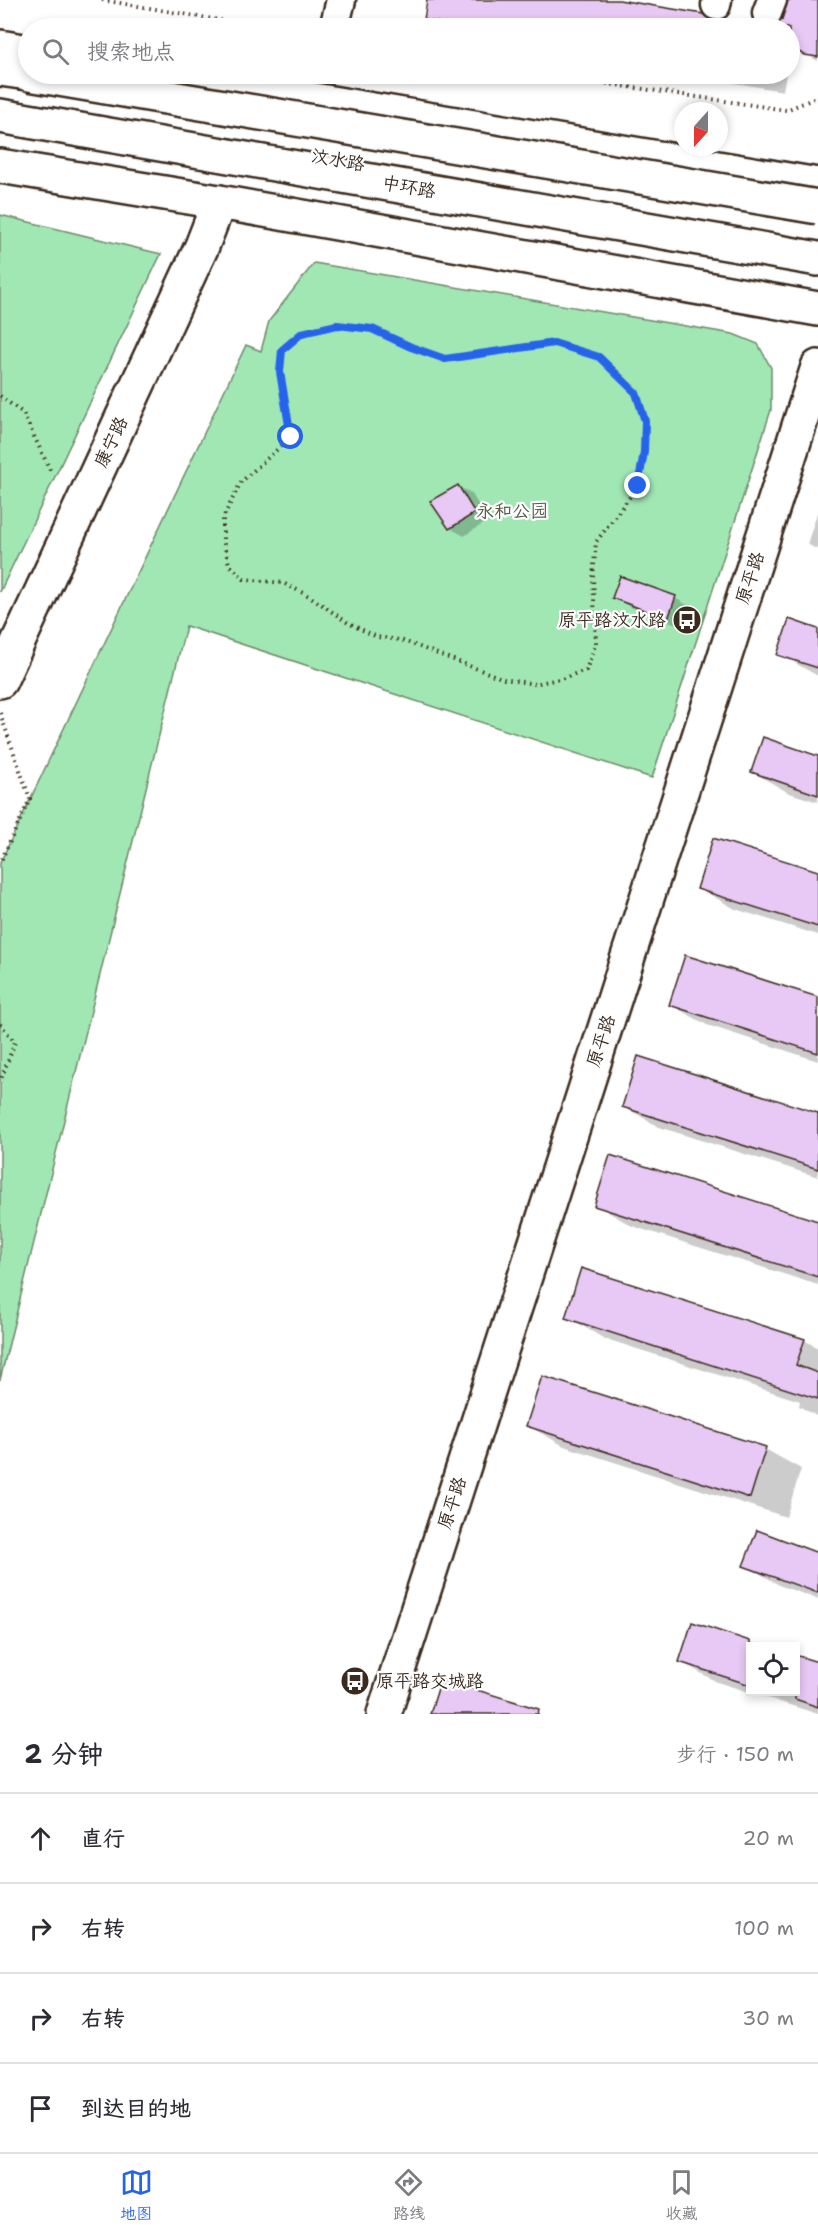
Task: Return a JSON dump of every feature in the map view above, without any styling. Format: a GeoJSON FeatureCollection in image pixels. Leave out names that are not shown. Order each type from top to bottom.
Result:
{"type":"FeatureCollection","features":[{"type":"Feature","properties":{"kind":"main road"},"geometry":{"type":"LineString","coordinates":[[0,47],[18,50]]}},
{"type":"Feature","properties":{"kind":"main road"},"geometry":{"type":"LineString","coordinates":[[0,69],[18,72]]}},
{"type":"Feature","properties":{"kind":"main road","name":"汶水路"},"geometry":{"type":"LineString","coordinates":[[0,81],[818,223]]}},
{"type":"Feature","properties":{"kind":"main road"},"geometry":{"type":"LineString","coordinates":[[89,84],[818,207]]}},
{"type":"Feature","properties":{"kind":"main road"},"geometry":{"type":"LineString","coordinates":[[220,84],[818,185]]}},
{"type":"Feature","properties":{"kind":"main road","name":"汶水路"},"geometry":{"type":"LineString","coordinates":[[0,100],[818,247]]}},
{"type":"Feature","properties":{"kind":"main road"},"geometry":{"type":"LineString","coordinates":[[347,105],[450,159]]}},
{"type":"Feature","properties":{"kind":"main road","name":"中环路"},"geometry":{"type":"LineString","coordinates":[[0,116],[818,259]]}},
{"type":"Feature","properties":{"kind":"main road"},"geometry":{"type":"LineString","coordinates":[[0,166],[219,202],[818,309]]}},
{"type":"Feature","properties":{"kind":"main road","name":"康宁路"},"geometry":{"type":"LineString","coordinates":[[0,681],[202,246],[219,202]]}},
{"type":"Feature","properties":{"kind":"main road","name":"原平路"},"geometry":{"type":"LineString","coordinates":[[384,1714],[818,367]]}},
{"type":"Feature","properties":{"kind":"street"},"geometry":{"type":"LineString","coordinates":[[336,18],[341,0]]}},
{"type":"Feature","properties":{"kind":"path"},"geometry":{"type":"LineString","coordinates":[[102,0],[207,18]]}},
{"type":"Feature","properties":{"kind":"path"},"geometry":{"type":"LineString","coordinates":[[609,84],[786,110],[818,97]]}},
{"type":"Feature","properties":{"kind":"path"},"geometry":{"type":"LineString","coordinates":[[337,325],[372,329],[411,347],[445,359],[554,343],[599,357],[636,393],[645,421],[644,452],[638,486],[596,542],[593,577],[596,643],[586,670],[564,678],[534,684],[504,679],[401,640],[377,637],[348,623],[311,597],[283,583],[244,579],[228,564],[223,540],[223,518],[241,482],[291,437],[280,372],[282,350],[302,333],[337,325]]}},
{"type":"Feature","properties":{"kind":"path"},"geometry":{"type":"LineString","coordinates":[[0,396],[23,413],[50,470]]}},
{"type":"Feature","properties":{"kind":"path"},"geometry":{"type":"LineString","coordinates":[[0,713],[30,799],[0,863]]}},
{"type":"Feature","properties":{"kind":"path"},"geometry":{"type":"LineString","coordinates":[[0,1024],[15,1042],[0,1082]]}},
{"type":"Feature","properties":{"kind":"green space"},"geometry":{"type":"Polygon","coordinates":[[[0,215],[161,254],[0,592],[0,215]]]}},
{"type":"Feature","properties":{"kind":"green space","name":"永和公园"},"geometry":{"type":"Polygon","coordinates":[[[314,263],[733,334],[758,344],[771,368],[771,410],[652,778],[186,626],[0,1380],[0,863],[246,345],[261,351],[269,321],[314,263]]]}},
{"type":"Feature","properties":{"kind":"building"},"geometry":{"type":"Polygon","coordinates":[[[427,0],[619,0],[703,14],[708,18],[424,18],[427,0]]]}},
{"type":"Feature","properties":{"kind":"building"},"geometry":{"type":"Polygon","coordinates":[[[788,0],[818,0],[818,57],[800,53],[800,18],[782,18],[788,0]]]}},
{"type":"Feature","properties":{"kind":"building"},"geometry":{"type":"Polygon","coordinates":[[[458,485],[475,513],[449,529],[430,501],[458,485]]]}},
{"type":"Feature","properties":{"kind":"building"},"geometry":{"type":"Polygon","coordinates":[[[620,576],[676,596],[668,619],[612,598],[620,576]]]}},
{"type":"Feature","properties":{"kind":"building"},"geometry":{"type":"Polygon","coordinates":[[[789,619],[818,629],[818,668],[777,655],[789,619]]]}},
{"type":"Feature","properties":{"kind":"building"},"geometry":{"type":"Polygon","coordinates":[[[763,737],[818,756],[818,795],[751,772],[763,737]]]}},
{"type":"Feature","properties":{"kind":"building"},"geometry":{"type":"Polygon","coordinates":[[[713,838],[818,871],[818,927],[697,889],[713,838]]]}},
{"type":"Feature","properties":{"kind":"building"},"geometry":{"type":"Polygon","coordinates":[[[685,955],[818,997],[818,1053],[669,1005],[685,955]]]}},
{"type":"Feature","properties":{"kind":"building"},"geometry":{"type":"Polygon","coordinates":[[[638,1056],[818,1113],[818,1169],[622,1107],[638,1056]]]}},
{"type":"Feature","properties":{"kind":"building"},"geometry":{"type":"Polygon","coordinates":[[[610,1155],[818,1221],[818,1277],[594,1206],[610,1155]]]}},
{"type":"Feature","properties":{"kind":"building"},"geometry":{"type":"Polygon","coordinates":[[[581,1268],[805,1339],[796,1365],[818,1373],[818,1399],[565,1318],[581,1268]]]}},
{"type":"Feature","properties":{"kind":"building"},"geometry":{"type":"Polygon","coordinates":[[[542,1376],[766,1447],[750,1498],[526,1426],[542,1376]]]}},
{"type":"Feature","properties":{"kind":"building"},"geometry":{"type":"Polygon","coordinates":[[[757,1530],[818,1553],[818,1593],[743,1566],[757,1530]]]}},
{"type":"Feature","properties":{"kind":"building"},"geometry":{"type":"Polygon","coordinates":[[[692,1622],[750,1641],[746,1642],[746,1684],[679,1662],[692,1622]]]}},
{"type":"Feature","properties":{"kind":"building"},"geometry":{"type":"Polygon","coordinates":[[[800,1657],[818,1662],[818,1707],[795,1699],[795,1696],[800,1696],[800,1657]]]}},
{"type":"Feature","properties":{"kind":"building"},"geometry":{"type":"Polygon","coordinates":[[[441,1679],[539,1709],[538,1714],[430,1714],[441,1679]]]}},
{"type":"Feature","properties":{"kind":"place","name":"原平路汶水路"},"geometry":{"type":"Point","coordinates":[687,620]}},
{"type":"Feature","properties":{"kind":"place","name":"原平路交城路"},"geometry":{"type":"Point","coordinates":[355,1681]}},
{"type":"Feature","properties":{"kind":"route"},"geometry":{"type":"LineString","coordinates":[[291,437],[280,372],[282,350],[302,333],[337,325],[372,329],[411,347],[445,359],[554,343],[599,357],[636,393],[645,421],[644,452],[638,486]]}}]}
